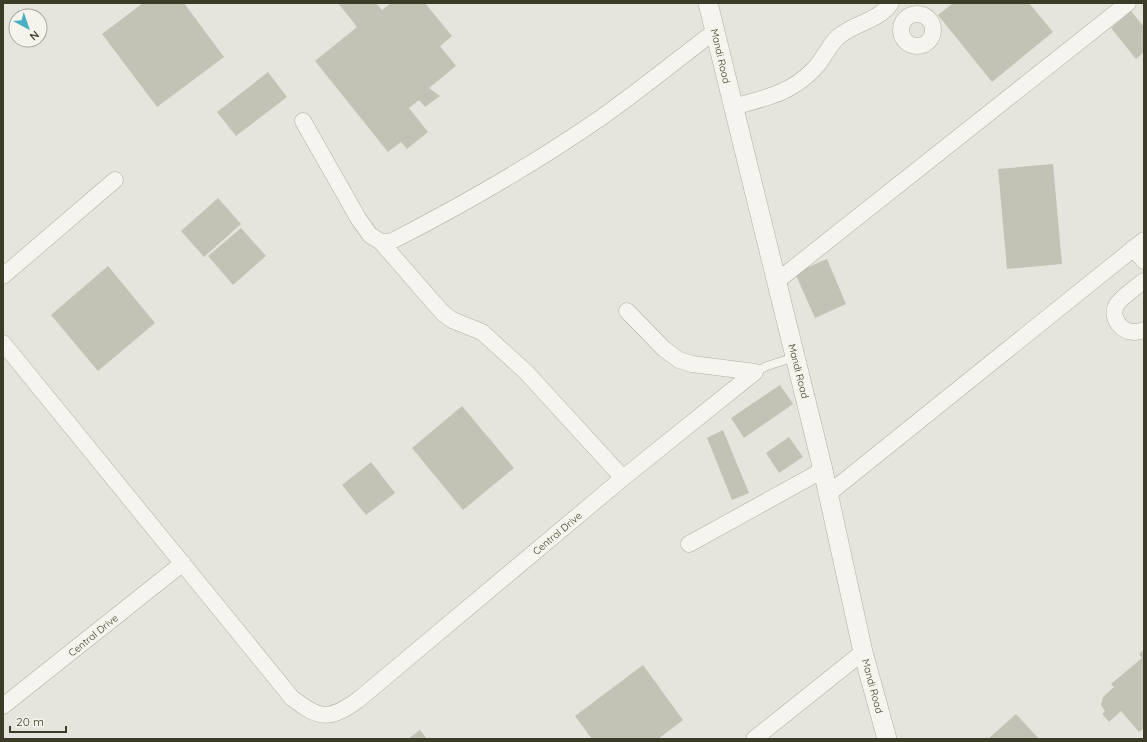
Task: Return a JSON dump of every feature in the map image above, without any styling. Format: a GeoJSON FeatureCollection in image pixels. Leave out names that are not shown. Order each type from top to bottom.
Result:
{"type":"FeatureCollection","features":[{"type":"Feature","properties":{"kind":"street","name":"Mandi Road"},"geometry":{"type":"LineString","coordinates":[[708,3],[823,470],[863,652],[887,739]]}},
{"type":"Feature","properties":{"kind":"street"},"geometry":{"type":"LineString","coordinates":[[777,281],[1128,3]]}},
{"type":"Feature","properties":{"kind":"street"},"geometry":{"type":"LineString","coordinates":[[733,107],[785,91],[801,81],[816,68],[838,38],[854,27],[881,14],[889,6],[903,22]]}},
{"type":"Feature","properties":{"kind":"street"},"geometry":{"type":"LineString","coordinates":[[381,242],[389,242],[396,239],[445,213],[555,148],[602,117],[715,31]]}},
{"type":"Feature","properties":{"kind":"street"},"geometry":{"type":"LineString","coordinates":[[303,121],[358,218],[370,235],[381,242],[444,314],[452,320],[482,332],[526,372],[623,478]]}},
{"type":"Feature","properties":{"kind":"street"},"geometry":{"type":"LineString","coordinates":[[3,276],[115,180]]}},
{"type":"Feature","properties":{"kind":"street"},"geometry":{"type":"LineString","coordinates":[[828,494],[1139,244],[1144,261]]}},
{"type":"Feature","properties":{"kind":"street"},"geometry":{"type":"LineString","coordinates":[[1144,281],[1116,305],[1114,311],[1115,319],[1121,327],[1127,331],[1135,332],[1144,330]]}},
{"type":"Feature","properties":{"kind":"street"},"geometry":{"type":"LineString","coordinates":[[627,311],[664,349],[679,360],[692,364],[755,372]]}},
{"type":"Feature","properties":{"kind":"street"},"geometry":{"type":"LineString","coordinates":[[3,343],[182,563]]}},
{"type":"Feature","properties":{"kind":"street","name":"Central Drive"},"geometry":{"type":"LineString","coordinates":[[3,706],[182,563],[292,698],[313,713],[328,715],[345,709],[358,700],[623,478],[755,372]]}},
{"type":"Feature","properties":{"kind":"street"},"geometry":{"type":"LineString","coordinates":[[689,544],[823,470]]}},
{"type":"Feature","properties":{"kind":"street"},"geometry":{"type":"LineString","coordinates":[[754,739],[863,652]]}},
{"type":"Feature","properties":{"kind":"lane","name":"Central Drive"},"geometry":{"type":"LineString","coordinates":[[755,372],[767,366],[796,357]]}},
{"type":"Feature","properties":{"kind":"building"},"geometry":{"type":"Polygon","coordinates":[[[143,3],[184,3],[224,57],[157,107],[102,34],[143,3]]]}},
{"type":"Feature","properties":{"kind":"building"},"geometry":{"type":"Polygon","coordinates":[[[338,3],[376,3],[382,10],[391,3],[425,3],[452,36],[440,46],[456,66],[429,88],[440,96],[425,107],[419,100],[409,108],[428,132],[407,149],[401,142],[388,152],[315,61],[357,27],[338,3]]]}},
{"type":"Feature","properties":{"kind":"building"},"geometry":{"type":"Polygon","coordinates":[[[953,3],[1029,3],[1053,32],[992,82],[938,15],[953,3]]]}},
{"type":"Feature","properties":{"kind":"building"},"geometry":{"type":"Polygon","coordinates":[[[1131,11],[1144,27],[1144,52],[1136,59],[1111,28],[1131,11]]]}},
{"type":"Feature","properties":{"kind":"building"},"geometry":{"type":"Polygon","coordinates":[[[268,72],[287,97],[236,136],[217,112],[268,72]]]}},
{"type":"Feature","properties":{"kind":"building"},"geometry":{"type":"Polygon","coordinates":[[[1053,164],[1062,264],[1007,269],[998,169],[1053,164]]]}},
{"type":"Feature","properties":{"kind":"building"},"geometry":{"type":"Polygon","coordinates":[[[218,198],[241,224],[204,257],[181,231],[218,198]]]}},
{"type":"Feature","properties":{"kind":"building"},"geometry":{"type":"Polygon","coordinates":[[[241,228],[266,256],[233,285],[208,256],[241,228]]]}},
{"type":"Feature","properties":{"kind":"building"},"geometry":{"type":"Polygon","coordinates":[[[827,259],[846,304],[815,318],[795,273],[827,259]]]}},
{"type":"Feature","properties":{"kind":"building"},"geometry":{"type":"Polygon","coordinates":[[[108,266],[155,323],[98,371],[51,315],[108,266]]]}},
{"type":"Feature","properties":{"kind":"building"},"geometry":{"type":"Polygon","coordinates":[[[780,385],[793,404],[744,438],[731,418],[780,385]]]}},
{"type":"Feature","properties":{"kind":"building"},"geometry":{"type":"Polygon","coordinates":[[[462,406],[514,468],[463,510],[412,448],[462,406]]]}},
{"type":"Feature","properties":{"kind":"building"},"geometry":{"type":"Polygon","coordinates":[[[723,430],[749,493],[732,500],[707,438],[723,430]]]}},
{"type":"Feature","properties":{"kind":"building"},"geometry":{"type":"Polygon","coordinates":[[[789,437],[803,457],[779,473],[766,453],[789,437]]]}},
{"type":"Feature","properties":{"kind":"building"},"geometry":{"type":"Polygon","coordinates":[[[371,462],[395,493],[366,515],[342,485],[371,462]]]}},
{"type":"Feature","properties":{"kind":"building"},"geometry":{"type":"Polygon","coordinates":[[[1144,649],[1144,728],[1139,732],[1121,711],[1109,722],[1102,714],[1105,711],[1101,705],[1103,697],[1114,687],[1111,684],[1142,658],[1139,654],[1144,649]]]}},
{"type":"Feature","properties":{"kind":"building"},"geometry":{"type":"Polygon","coordinates":[[[643,665],[683,720],[658,739],[592,739],[575,716],[643,665]]]}},
{"type":"Feature","properties":{"kind":"building"},"geometry":{"type":"Polygon","coordinates":[[[1016,714],[1039,739],[988,739],[1016,714]]]}},
{"type":"Feature","properties":{"kind":"building"},"geometry":{"type":"Polygon","coordinates":[[[420,730],[427,739],[408,739],[420,730]]]}}]}
